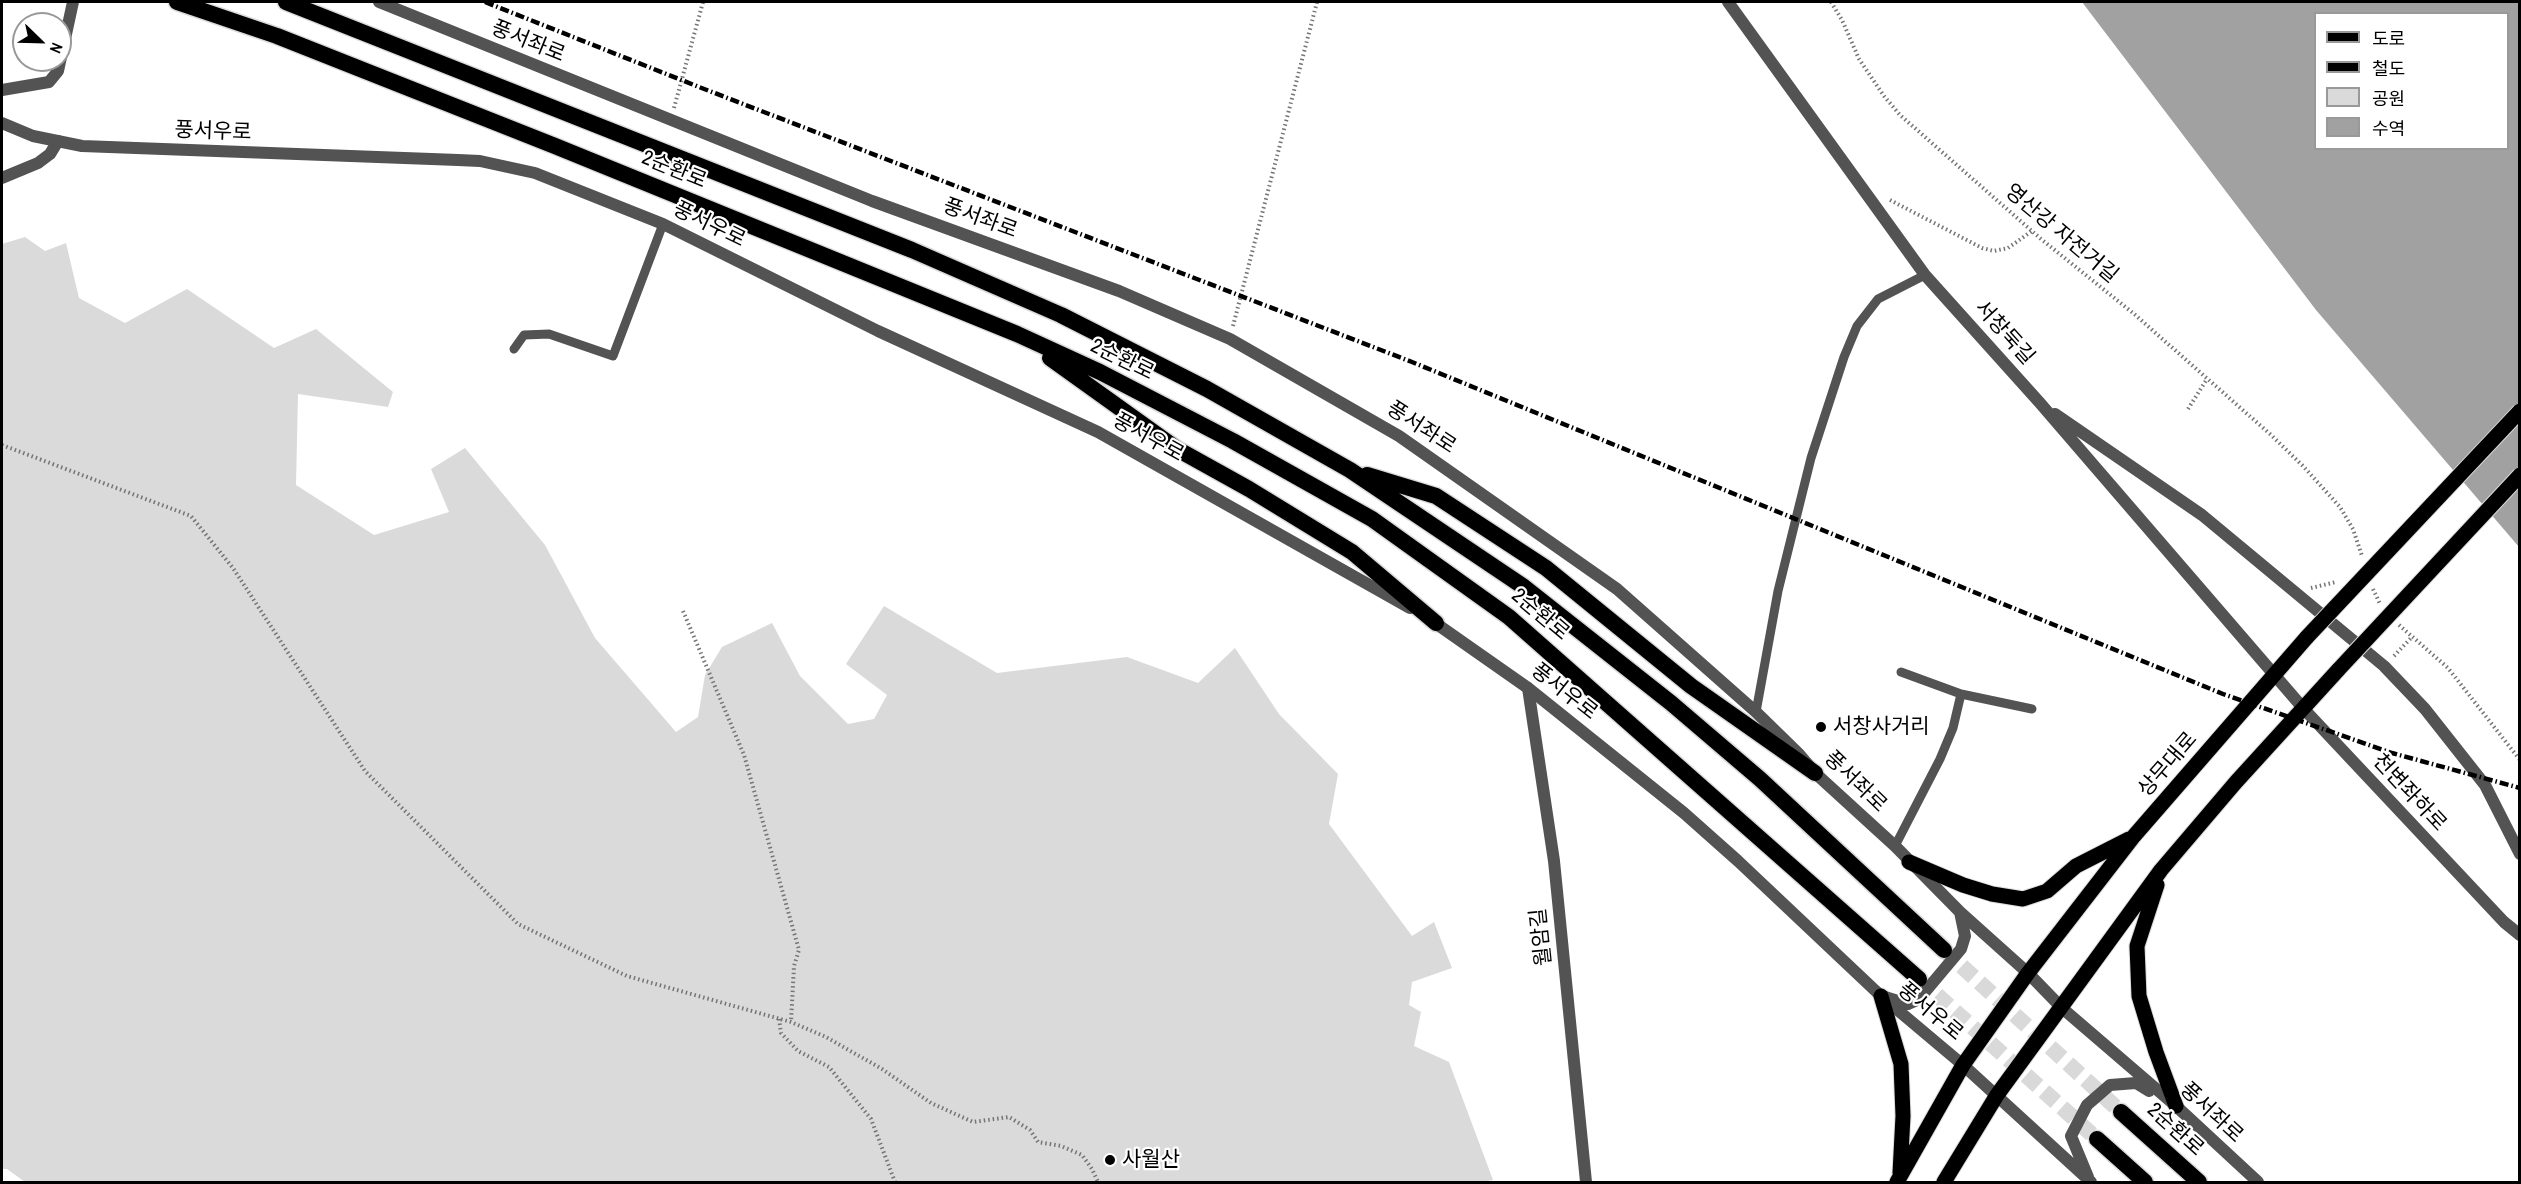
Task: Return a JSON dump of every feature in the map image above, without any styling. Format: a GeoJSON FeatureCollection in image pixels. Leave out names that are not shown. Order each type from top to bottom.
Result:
{"type":"FeatureCollection","features":[{"type":"Feature","properties":{"kind":"highway","name":"2순환로"},"geometry":{"type":"LineString","coordinates":[[177,2],[277,36],[555,146],[1017,334],[1100,372],[1233,441],[1372,519],[1509,617],[1919,979]]}},
{"type":"Feature","properties":{"kind":"highway","name":"2순환로"},"geometry":{"type":"LineString","coordinates":[[286,2],[569,112],[912,250],[1061,315],[1207,389],[1350,470],[1524,587],[1671,703],[1760,779],[1944,951]]}},
{"type":"Feature","properties":{"kind":"highway"},"geometry":{"type":"LineString","coordinates":[[1017,334],[1177,449],[1249,489],[1352,552],[1436,623]]}},
{"type":"Feature","properties":{"kind":"highway"},"geometry":{"type":"LineString","coordinates":[[1350,470],[1436,495],[1546,568],[1691,686],[1815,773]]}},
{"type":"Feature","properties":{"kind":"highway","name":"2순환로"},"geometry":{"type":"LineString","coordinates":[[2121,1112],[2199,1182]]}},
{"type":"Feature","properties":{"kind":"highway"},"geometry":{"type":"LineString","coordinates":[[2097,1139],[2145,1182]]}},
{"type":"Feature","properties":{"kind":"main road","name":"상무대로"},"geometry":{"type":"LineString","coordinates":[[1899,1179],[1963,1065],[2028,973],[2134,836],[2274,673],[2520,411]]}},
{"type":"Feature","properties":{"kind":"main road"},"geometry":{"type":"LineString","coordinates":[[1944,1182],[1997,1095],[2161,870],[2303,708],[2520,475]]}},
{"type":"Feature","properties":{"kind":"main road"},"geometry":{"type":"LineString","coordinates":[[1909,862],[1963,885],[1992,894],[2023,899],[2047,891],[2076,866],[2134,836]]}},
{"type":"Feature","properties":{"kind":"main road"},"geometry":{"type":"LineString","coordinates":[[2161,870],[2137,946],[2139,996],[2176,1106]]}},
{"type":"Feature","properties":{"kind":"main road"},"geometry":{"type":"LineString","coordinates":[[1881,996],[1901,1064],[1903,1116],[1899,1179]]}},
{"type":"Feature","properties":{"kind":"street"},"geometry":{"type":"LineString","coordinates":[[2,90],[49,82],[58,71],[73,2]]}},
{"type":"Feature","properties":{"kind":"street","name":"풍서좌로"},"geometry":{"type":"LineString","coordinates":[[379,2],[872,201],[1119,291],[1230,339],[1400,435],[1617,589],[1756,712],[1815,773],[1895,846],[1960,912],[2028,973],[2062,1008],[2176,1106],[2258,1182]]}},
{"type":"Feature","properties":{"kind":"street","name":"서창둑길"},"geometry":{"type":"LineString","coordinates":[[1728,2],[1925,275],[2040,403],[2274,673]]}},
{"type":"Feature","properties":{"kind":"street","name":"풍서우로"},"geometry":{"type":"LineString","coordinates":[[2,123],[33,136],[82,146],[480,161],[535,173],[663,224],[879,330],[1098,432],[1436,623],[1528,688],[1684,813],[1881,996],[1997,1095],[2090,1182]]}},
{"type":"Feature","properties":{"kind":"street"},"geometry":{"type":"LineString","coordinates":[[2,178],[38,163],[50,154],[58,141]]}},
{"type":"Feature","properties":{"kind":"street"},"geometry":{"type":"LineString","coordinates":[[2040,403],[2202,515],[2384,666],[2425,709],[2485,784],[2520,854]]}},
{"type":"Feature","properties":{"kind":"street","name":"천변좌하로"},"geometry":{"type":"LineString","coordinates":[[2274,673],[2303,708],[2504,922],[2520,935]]}},
{"type":"Feature","properties":{"kind":"street","name":"월암길"},"geometry":{"type":"LineString","coordinates":[[1528,688],[1554,861],[1586,1182]]}},
{"type":"Feature","properties":{"kind":"street"},"geometry":{"type":"LineString","coordinates":[[1881,996],[1908,1004],[1919,999],[1961,949],[1965,936],[1960,912]]}},
{"type":"Feature","properties":{"kind":"street"},"geometry":{"type":"LineString","coordinates":[[2090,1182],[2071,1136],[2087,1105],[2110,1085],[2136,1083],[2176,1106]]}},
{"type":"Feature","properties":{"kind":"lane"},"geometry":{"type":"LineString","coordinates":[[514,348],[524,335],[549,334],[613,356],[663,224]]}},
{"type":"Feature","properties":{"kind":"lane"},"geometry":{"type":"LineString","coordinates":[[1756,712],[1778,591],[1806,480],[1844,357],[1857,326],[1878,299],[1925,275]]}},
{"type":"Feature","properties":{"kind":"lane"},"geometry":{"type":"LineString","coordinates":[[1901,672],[1961,694],[2032,709]]}},
{"type":"Feature","properties":{"kind":"lane"},"geometry":{"type":"LineString","coordinates":[[1895,846],[1940,759],[1953,728],[1961,694]]}},
{"type":"Feature","properties":{"kind":"path"},"geometry":{"type":"LineString","coordinates":[[671,120],[703,2]]}},
{"type":"Feature","properties":{"kind":"path"},"geometry":{"type":"LineString","coordinates":[[1230,339],[1317,2]]}},
{"type":"Feature","properties":{"kind":"path","name":"영산강 자전거길"},"geometry":{"type":"LineString","coordinates":[[1831,2],[1842,20],[1859,59],[1884,96],[1914,128],[2032,231],[2133,313],[2303,466]]}},
{"type":"Feature","properties":{"kind":"path"},"geometry":{"type":"LineString","coordinates":[[1860,184],[1982,248],[2001,251],[2032,231]]}},
{"type":"Feature","properties":{"kind":"path"},"geometry":{"type":"LineString","coordinates":[[2188,409],[2207,379]]}},
{"type":"Feature","properties":{"kind":"path"},"geometry":{"type":"LineString","coordinates":[[2,446],[191,516],[233,568],[365,771],[518,924],[627,976],[791,1022],[826,1037],[882,1069],[931,1103],[973,1122],[1009,1117],[1029,1130],[1038,1142],[1061,1146],[1082,1155],[1092,1168],[1098,1182]]}},
{"type":"Feature","properties":{"kind":"path"},"geometry":{"type":"LineString","coordinates":[[683,611],[744,755],[799,950],[794,966],[791,1022]]}},
{"type":"Feature","properties":{"kind":"path"},"geometry":{"type":"LineString","coordinates":[[2384,666],[2412,636]]}},
{"type":"Feature","properties":{"kind":"path"},"geometry":{"type":"LineString","coordinates":[[779,1019],[781,1034],[798,1051],[829,1067],[871,1119],[895,1182]]}},
{"type":"Feature","properties":{"kind":"green space"},"geometry":{"type":"Polygon","coordinates":[[[25,237],[45,251],[66,243],[79,298],[125,323],[187,289],[274,348],[316,329],[393,392],[388,407],[298,394],[296,485],[374,535],[449,512],[431,469],[465,448],[545,545],[595,638],[676,732],[698,717],[705,675],[722,647],[772,623],[800,676],[848,724],[874,719],[887,695],[846,664],[884,606],[997,673],[1127,657],[1198,683],[1235,648],[1279,714],[1338,774],[1329,824],[1412,936],[1434,922],[1452,968],[1412,982],[1409,1005],[1421,1012],[1414,1046],[1449,1062],[1493,1180],[1482,1182],[25,1182],[7,1169],[2,1169],[2,244],[25,237]]]}},
{"type":"Feature","properties":{"kind":"water"},"geometry":{"type":"Polygon","coordinates":[[[2082,2],[2519,2],[2519,547],[2316,310],[2082,2]]]}},
{"type":"Feature","properties":{"kind":"tunnel"},"geometry":{"type":"LineString","coordinates":[[1944,950],[2121,1112]]}},
{"type":"Feature","properties":{"kind":"tunnel"},"geometry":{"type":"LineString","coordinates":[[1919,979],[2097,1139]]}},
{"type":"Feature","properties":{"kind":"railway"},"geometry":{"type":"LineString","coordinates":[[485,2],[1412,362],[2223,694],[2392,753],[2520,788]]}},
{"type":"Feature","properties":{"kind":"place","name":"서창사거리"},"geometry":{"type":"Point","coordinates":[1821,727]}},
{"type":"Feature","properties":{"kind":"place","name":"사월산"},"geometry":{"type":"Point","coordinates":[1110,1160]}}]}
